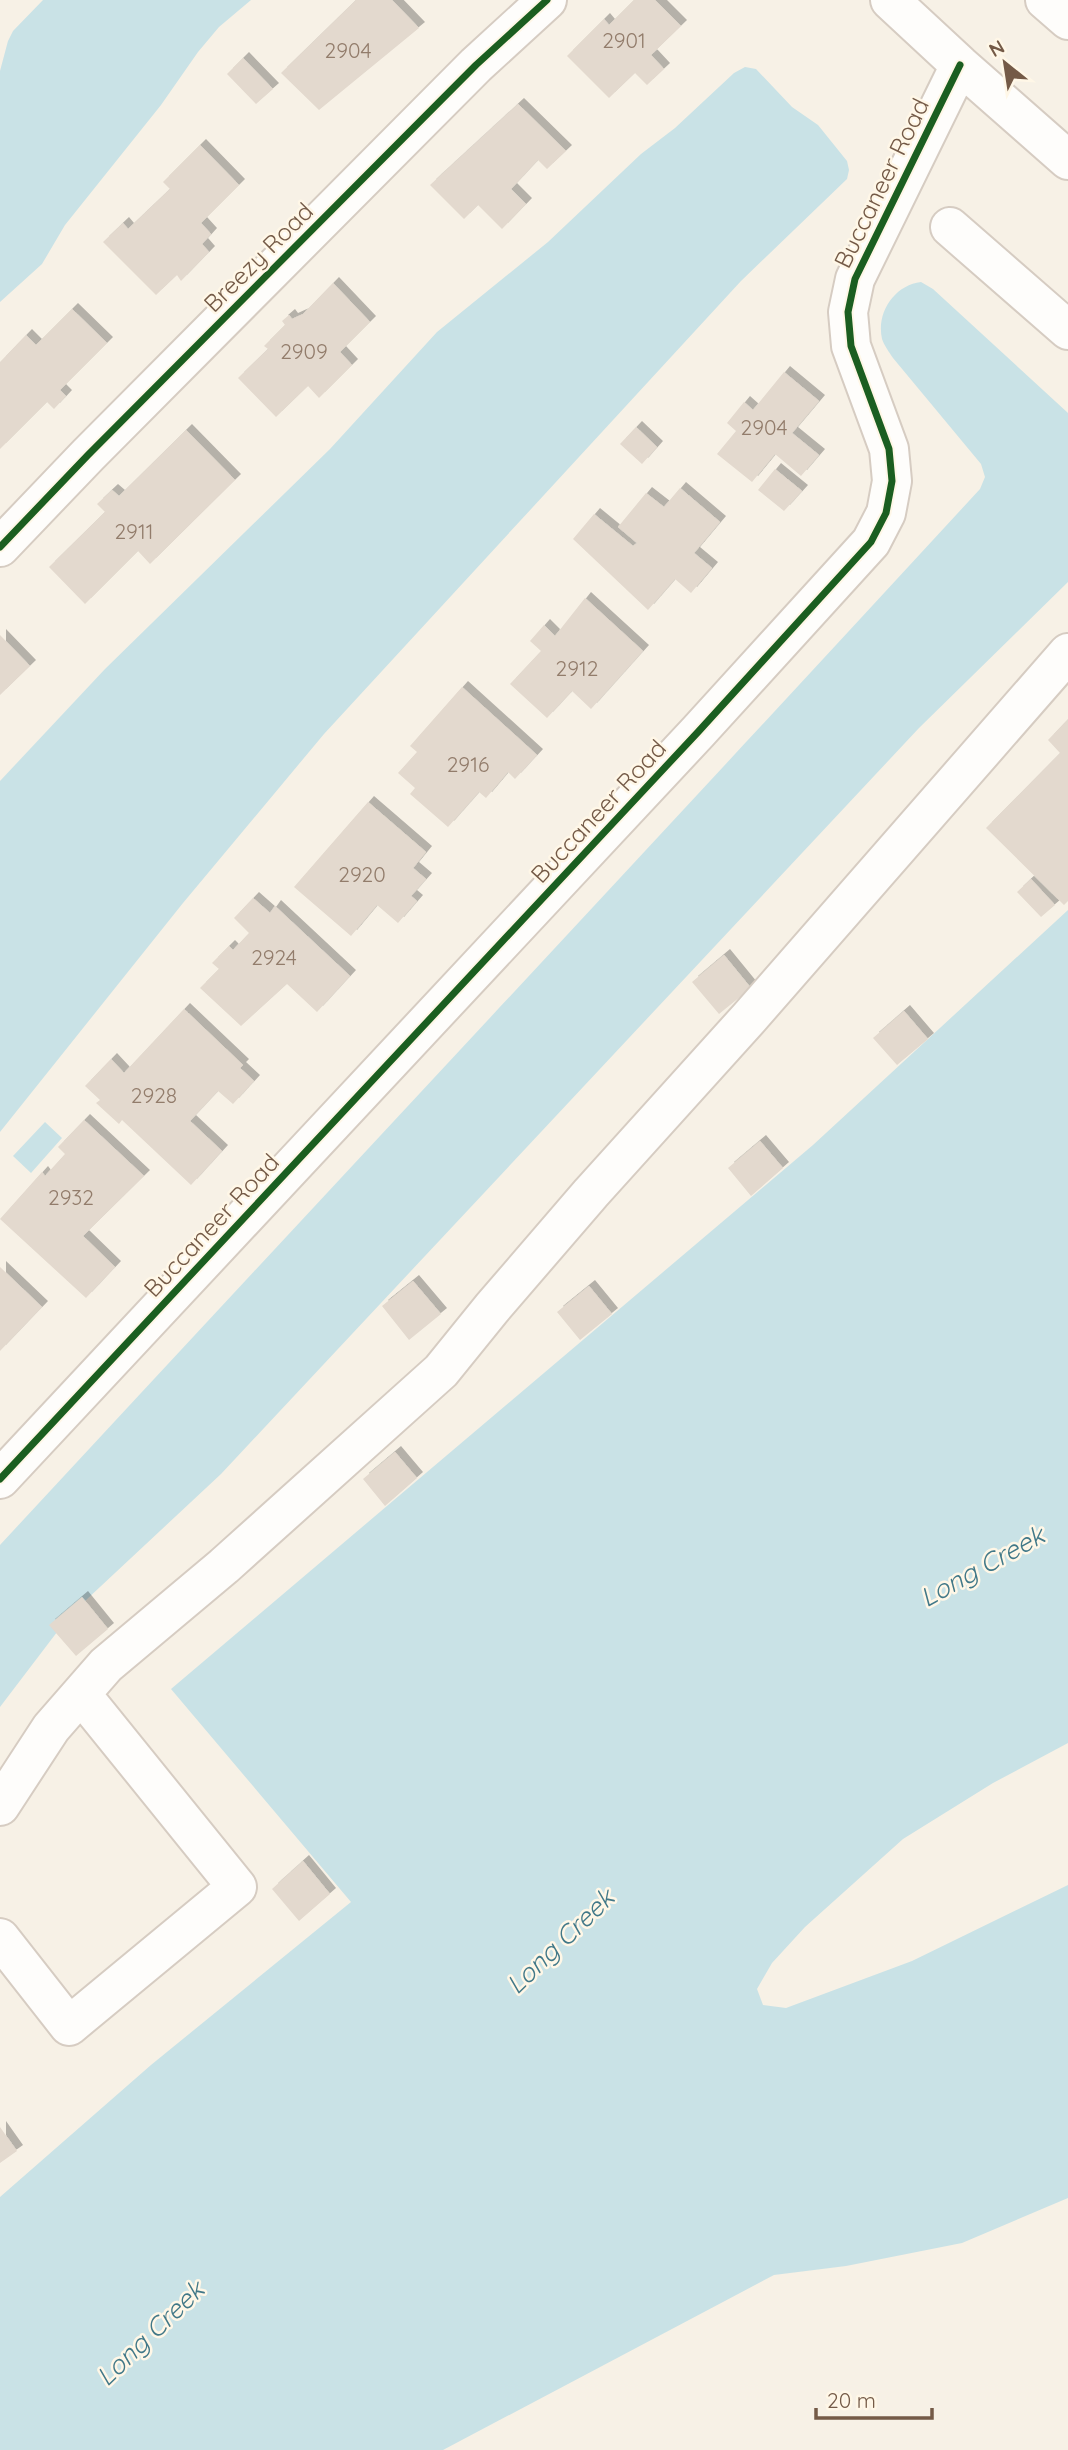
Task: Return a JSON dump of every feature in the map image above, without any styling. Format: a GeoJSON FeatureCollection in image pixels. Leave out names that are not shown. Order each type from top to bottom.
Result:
{"type":"FeatureCollection","features":[{"type":"Feature","properties":{"kind":"street","name":"Breezy Road"},"geometry":{"type":"LineString","coordinates":[[0,547],[476,65],[547,0]]}},
{"type":"Feature","properties":{"kind":"street"},"geometry":{"type":"LineString","coordinates":[[890,0],[1068,160]]}},
{"type":"Feature","properties":{"kind":"street"},"geometry":{"type":"LineString","coordinates":[[1045,0],[1068,20]]}},
{"type":"Feature","properties":{"kind":"street","name":"Buccaneer Road"},"geometry":{"type":"LineString","coordinates":[[0,1479],[698,732],[871,542],[886,513],[892,481],[889,449],[851,346],[848,312],[855,279],[960,65]]}},
{"type":"Feature","properties":{"kind":"street"},"geometry":{"type":"LineString","coordinates":[[950,227],[1068,330]]}},
{"type":"Feature","properties":{"kind":"street"},"geometry":{"type":"LineString","coordinates":[[0,1806],[51,1728],[106,1665],[224,1566],[441,1371],[591,1194],[749,1018],[1068,653]]}},
{"type":"Feature","properties":{"kind":"street"},"geometry":{"type":"LineString","coordinates":[[0,1938],[69,2026],[237,1888],[81,1695]]}},
{"type":"Feature","properties":{"kind":"water"},"geometry":{"type":"Polygon","coordinates":[[[43,0],[251,0],[219,27],[198,52],[161,105],[65,225],[42,264],[0,302],[0,71],[13,31],[43,0]]]}},
{"type":"Feature","properties":{"kind":"water"},"geometry":{"type":"Polygon","coordinates":[[[745,67],[756,69],[792,107],[818,125],[847,161],[847,179],[741,281],[324,734],[183,903],[0,1132],[0,781],[105,669],[330,449],[437,332],[548,242],[641,154],[675,128],[734,73],[745,67]]]}},
{"type":"Feature","properties":{"kind":"water"},"geometry":{"type":"Polygon","coordinates":[[[921,282],[933,289],[1068,413],[1068,582],[919,728],[221,1474],[70,1615],[0,1707],[0,1545],[980,489],[985,477],[981,464],[893,358],[882,339],[882,319],[890,302],[903,288],[921,282]]]}},
{"type":"Feature","properties":{"kind":"water","name":"Long Creek"},"geometry":{"type":"Polygon","coordinates":[[[1068,910],[1068,1743],[993,1783],[903,1839],[805,1927],[772,1963],[757,1989],[763,2005],[786,2008],[912,1961],[1068,1885],[1068,2198],[962,2243],[846,2266],[774,2275],[443,2450],[0,2450],[0,2197],[151,2065],[351,1902],[171,1689],[813,1145],[1068,910]]]}},
{"type":"Feature","properties":{"kind":"water"},"geometry":{"type":"Polygon","coordinates":[[[45,1122],[62,1138],[31,1173],[13,1156],[45,1122]]]}},
{"type":"Feature","properties":{"kind":"building"},"geometry":{"type":"Polygon","coordinates":[[[356,0],[392,0],[419,28],[319,110],[281,73],[356,0]]]}},
{"type":"Feature","properties":{"kind":"building"},"geometry":{"type":"Polygon","coordinates":[[[634,0],[655,0],[681,26],[651,55],[664,69],[647,85],[635,73],[609,98],[567,56],[604,19],[609,25],[634,0]]]}},
{"type":"Feature","properties":{"kind":"building"},"geometry":{"type":"Polygon","coordinates":[[[243,58],[273,89],[256,104],[227,74],[243,58]]]}},
{"type":"Feature","properties":{"kind":"building"},"geometry":{"type":"Polygon","coordinates":[[[518,104],[566,151],[547,169],[538,160],[511,189],[526,204],[502,229],[478,205],[464,219],[430,185],[518,104]]]}},
{"type":"Feature","properties":{"kind":"building"},"geometry":{"type":"Polygon","coordinates":[[[200,145],[239,185],[201,223],[211,234],[202,244],[209,252],[181,281],[177,275],[156,295],[103,242],[123,223],[128,229],[170,189],[163,182],[200,145]]]}},
{"type":"Feature","properties":{"kind":"building"},"geometry":{"type":"Polygon","coordinates":[[[333,283],[370,322],[340,352],[352,365],[319,398],[308,386],[276,417],[238,378],[268,349],[264,346],[285,325],[282,321],[289,315],[292,319],[303,314],[333,283]]]}},
{"type":"Feature","properties":{"kind":"building"},"geometry":{"type":"Polygon","coordinates":[[[72,309],[107,343],[60,390],[66,396],[54,409],[47,402],[0,449],[0,362],[26,335],[36,345],[72,309]]]}},
{"type":"Feature","properties":{"kind":"building"},"geometry":{"type":"Polygon","coordinates":[[[784,372],[819,401],[792,433],[819,455],[801,476],[775,454],[752,482],[717,454],[736,431],[727,423],[744,402],[753,410],[784,372]]]}},
{"type":"Feature","properties":{"kind":"building"},"geometry":{"type":"Polygon","coordinates":[[[636,427],[657,447],[642,464],[620,444],[636,427]]]}},
{"type":"Feature","properties":{"kind":"building"},"geometry":{"type":"Polygon","coordinates":[[[186,430],[235,480],[150,564],[138,551],[85,604],[49,567],[105,512],[97,504],[112,490],[119,496],[186,430]]]}},
{"type":"Feature","properties":{"kind":"building"},"geometry":{"type":"Polygon","coordinates":[[[775,469],[802,491],[784,511],[758,490],[775,469]]]}},
{"type":"Feature","properties":{"kind":"building"},"geometry":{"type":"Polygon","coordinates":[[[680,488],[720,522],[694,553],[712,568],[691,593],[675,579],[648,610],[573,539],[594,514],[633,546],[637,543],[618,527],[646,493],[664,507],[680,488]]]}},
{"type":"Feature","properties":{"kind":"building"},"geometry":{"type":"Polygon","coordinates":[[[585,598],[643,651],[591,709],[572,691],[547,718],[510,684],[541,651],[530,641],[544,625],[555,636],[585,598]]]}},
{"type":"Feature","properties":{"kind":"building"},"geometry":{"type":"Polygon","coordinates":[[[0,635],[30,666],[0,695],[0,635]]]}},
{"type":"Feature","properties":{"kind":"building"},"geometry":{"type":"Polygon","coordinates":[[[462,687],[537,755],[515,779],[508,772],[486,798],[479,792],[448,827],[410,794],[415,788],[398,773],[417,752],[410,746],[462,687]]]}},
{"type":"Feature","properties":{"kind":"building"},"geometry":{"type":"Polygon","coordinates":[[[1068,719],[1068,901],[1064,905],[986,828],[1060,753],[1048,740],[1068,719]]]}},
{"type":"Feature","properties":{"kind":"building"},"geometry":{"type":"Polygon","coordinates":[[[368,802],[426,852],[413,868],[426,879],[411,896],[417,901],[398,923],[377,905],[351,936],[294,887],[368,802]]]}},
{"type":"Feature","properties":{"kind":"building"},"geometry":{"type":"Polygon","coordinates":[[[1031,879],[1055,905],[1041,917],[1017,892],[1031,879]]]}},
{"type":"Feature","properties":{"kind":"building"},"geometry":{"type":"Polygon","coordinates":[[[253,898],[270,913],[275,906],[350,976],[317,1012],[287,984],[241,1026],[200,988],[219,969],[212,963],[229,946],[233,950],[249,933],[234,918],[253,898]]]}},
{"type":"Feature","properties":{"kind":"building"},"geometry":{"type":"Polygon","coordinates":[[[724,955],[751,988],[719,1014],[692,982],[724,955]]]}},
{"type":"Feature","properties":{"kind":"building"},"geometry":{"type":"Polygon","coordinates":[[[184,1009],[243,1065],[240,1068],[254,1081],[233,1104],[218,1091],[190,1121],[222,1151],[191,1185],[122,1120],[119,1124],[96,1103],[100,1100],[85,1086],[111,1059],[124,1073],[184,1009]]]}},
{"type":"Feature","properties":{"kind":"building"},"geometry":{"type":"Polygon","coordinates":[[[904,1011],[928,1039],[897,1065],[873,1038],[904,1011]]]}},
{"type":"Feature","properties":{"kind":"building"},"geometry":{"type":"Polygon","coordinates":[[[84,1120],[144,1176],[83,1236],[115,1267],[86,1298],[0,1219],[42,1172],[45,1176],[65,1154],[58,1147],[84,1120]]]}},
{"type":"Feature","properties":{"kind":"building"},"geometry":{"type":"Polygon","coordinates":[[[760,1141],[783,1168],[751,1196],[728,1168],[760,1141]]]}},
{"type":"Feature","properties":{"kind":"building"},"geometry":{"type":"Polygon","coordinates":[[[0,1267],[42,1307],[0,1351],[0,1267]]]}},
{"type":"Feature","properties":{"kind":"building"},"geometry":{"type":"Polygon","coordinates":[[[413,1281],[441,1314],[409,1340],[382,1306],[413,1281]]]}},
{"type":"Feature","properties":{"kind":"building"},"geometry":{"type":"Polygon","coordinates":[[[589,1286],[612,1314],[580,1340],[557,1312],[589,1286]]]}},
{"type":"Feature","properties":{"kind":"building"},"geometry":{"type":"Polygon","coordinates":[[[395,1452],[417,1478],[385,1506],[363,1479],[395,1452]]]}},
{"type":"Feature","properties":{"kind":"building"},"geometry":{"type":"Polygon","coordinates":[[[82,1597],[108,1629],[76,1656],[49,1625],[82,1597]]]}},
{"type":"Feature","properties":{"kind":"building"},"geometry":{"type":"Polygon","coordinates":[[[303,1861],[330,1894],[299,1921],[272,1889],[303,1861]]]}},
{"type":"Feature","properties":{"kind":"building"},"geometry":{"type":"Polygon","coordinates":[[[0,2127],[17,2151],[0,2163],[0,2127]]]}},
{"type":"Feature","properties":{"kind":"cycle path"},"geometry":{"type":"LineString","coordinates":[[0,547],[476,65],[547,0]]}},
{"type":"Feature","properties":{"kind":"cycle path"},"geometry":{"type":"LineString","coordinates":[[0,1479],[698,732],[871,542],[886,513],[892,481],[889,449],[851,346],[848,312],[855,279],[960,65]]}}]}
